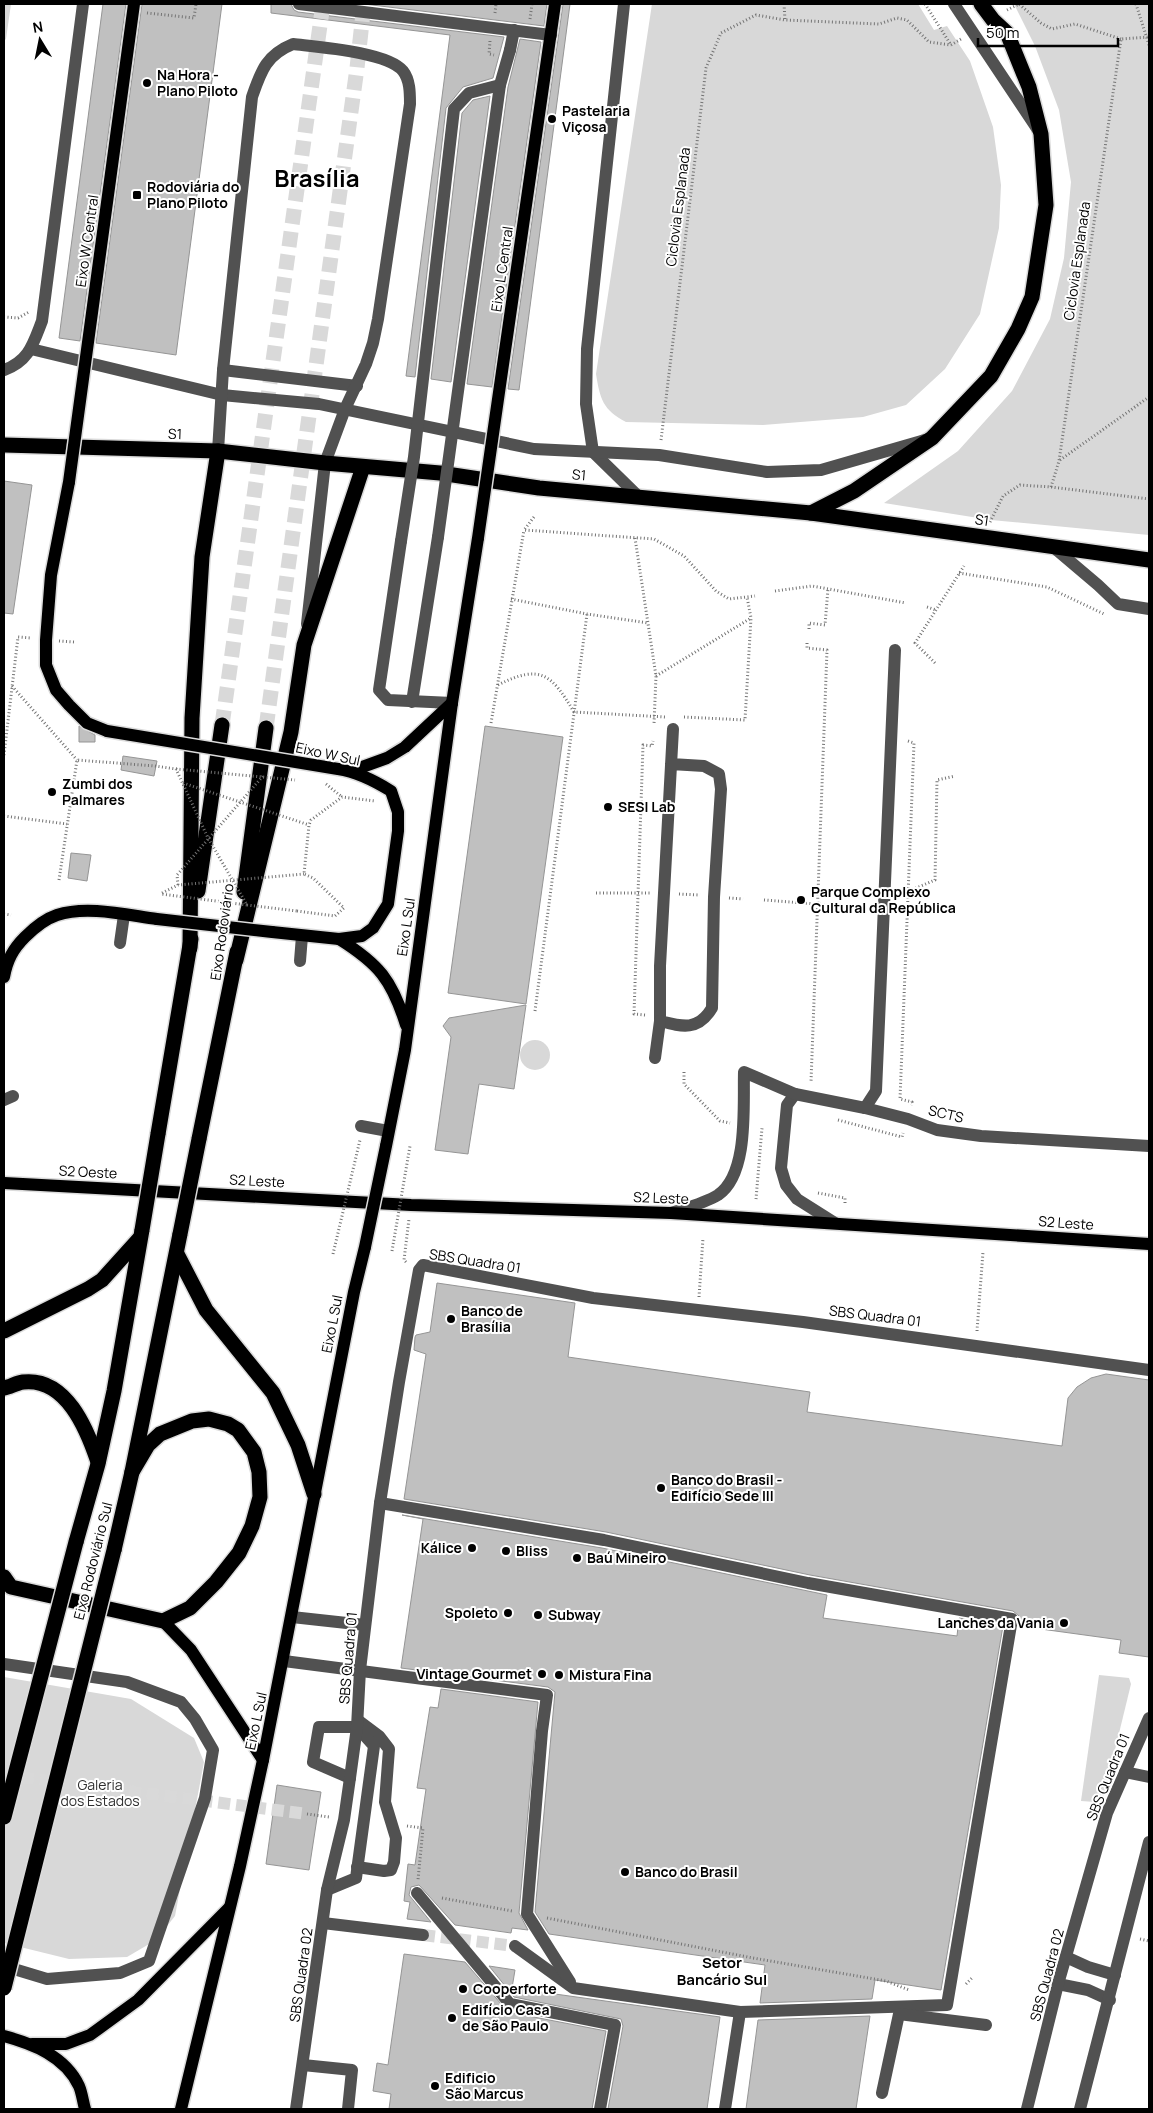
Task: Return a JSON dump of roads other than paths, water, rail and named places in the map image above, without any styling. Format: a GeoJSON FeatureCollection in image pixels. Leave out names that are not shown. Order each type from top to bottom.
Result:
{"type":"FeatureCollection","features":[{"type":"Feature","properties":{"kind":"highway"},"geometry":{"type":"LineString","coordinates":[[811,512],[854,491],[932,438],[991,376],[1018,329],[1032,297],[1046,205],[1041,134],[1029,87],[1007,33],[992,20],[981,4]]}},
{"type":"Feature","properties":{"kind":"highway","name":"S1"},"geometry":{"type":"LineString","coordinates":[[4,445],[218,451],[325,464],[440,473],[539,488],[811,512],[1149,560]]}},
{"type":"Feature","properties":{"kind":"highway"},"geometry":{"type":"LineString","coordinates":[[190,948],[192,718],[202,557],[218,451]]}},
{"type":"Feature","properties":{"kind":"highway"},"geometry":{"type":"LineString","coordinates":[[236,960],[291,732],[304,645],[363,467]]}},
{"type":"Feature","properties":{"kind":"highway"},"geometry":{"type":"LineString","coordinates":[[190,948],[222,725]]}},
{"type":"Feature","properties":{"kind":"highway","name":"Eixo Rodoviário"},"geometry":{"type":"LineString","coordinates":[[199,1139],[236,960],[266,728]]}},
{"type":"Feature","properties":{"kind":"highway","name":"Eixo Rodoviário Sul"},"geometry":{"type":"LineString","coordinates":[[4,1817],[98,1464],[114,1391],[190,948]]}},
{"type":"Feature","properties":{"kind":"highway","name":"Eixo Rodoviário Sul"},"geometry":{"type":"LineString","coordinates":[[4,1988],[132,1472],[199,1139]]}},
{"type":"Feature","properties":{"kind":"highway"},"geometry":{"type":"LineString","coordinates":[[4,1331],[88,1289],[102,1280],[141,1234]]}},
{"type":"Feature","properties":{"kind":"highway"},"geometry":{"type":"LineString","coordinates":[[177,1254],[206,1310],[273,1393],[298,1445],[314,1494]]}},
{"type":"Feature","properties":{"kind":"highway"},"geometry":{"type":"LineString","coordinates":[[4,1388],[23,1382],[44,1385],[64,1397],[84,1426],[98,1464]]}},
{"type":"Feature","properties":{"kind":"highway"},"geometry":{"type":"LineString","coordinates":[[6,1584],[163,1621],[190,1608],[216,1582],[239,1553],[252,1526],[260,1497],[259,1472],[254,1452],[238,1430],[228,1424],[209,1419],[192,1420],[160,1434],[148,1445],[132,1472]]}},
{"type":"Feature","properties":{"kind":"main road","name":"Eixo W Central"},"geometry":{"type":"LineString","coordinates":[[69,482],[134,4]]}},
{"type":"Feature","properties":{"kind":"main road","name":"Eixo L Central"},"geometry":{"type":"LineString","coordinates":[[478,538],[555,4]]}},
{"type":"Feature","properties":{"kind":"main road","name":"Eixo W Sul"},"geometry":{"type":"LineString","coordinates":[[4,977],[7,961],[20,942],[36,926],[57,915],[91,911],[302,936],[339,939],[362,936],[373,928],[388,904],[398,831],[398,812],[392,791],[375,781],[344,770],[107,731],[87,724],[56,690],[46,665],[46,640],[52,575],[69,482]]}},
{"type":"Feature","properties":{"kind":"main road","name":"Eixo L Sul"},"geometry":{"type":"LineString","coordinates":[[181,2109],[263,1760],[284,1661],[314,1494],[386,1146],[407,1030],[452,703],[478,538]]}},
{"type":"Feature","properties":{"kind":"main road"},"geometry":{"type":"LineString","coordinates":[[344,770],[387,758],[405,747],[452,703]]}},
{"type":"Feature","properties":{"kind":"main road"},"geometry":{"type":"LineString","coordinates":[[339,939],[358,951],[378,969],[397,996],[407,1030]]}},
{"type":"Feature","properties":{"kind":"main road","name":"S2 Oeste"},"geometry":{"type":"LineString","coordinates":[[4,1183],[172,1192]]}},
{"type":"Feature","properties":{"kind":"main road","name":"S2 Leste"},"geometry":{"type":"LineString","coordinates":[[172,1192],[411,1205],[671,1213],[1149,1244]]}},
{"type":"Feature","properties":{"kind":"main road"},"geometry":{"type":"LineString","coordinates":[[163,1621],[190,1650],[263,1760]]}},
{"type":"Feature","properties":{"kind":"main road"},"geometry":{"type":"LineString","coordinates":[[32,2044],[66,2044],[90,2035],[138,2000],[229,1908]]}},
{"type":"Feature","properties":{"kind":"main road"},"geometry":{"type":"LineString","coordinates":[[4,2036],[32,2044],[52,2055],[68,2069],[79,2087],[85,2109]]}},
{"type":"Feature","properties":{"kind":"street"},"geometry":{"type":"LineString","coordinates":[[4,370],[17,365],[31,349],[42,321],[83,4]]}},
{"type":"Feature","properties":{"kind":"street"},"geometry":{"type":"LineString","coordinates":[[299,4],[551,35]]}},
{"type":"Feature","properties":{"kind":"street"},"geometry":{"type":"LineString","coordinates":[[624,4],[587,349],[586,404],[593,452],[639,497]]}},
{"type":"Feature","properties":{"kind":"street"},"geometry":{"type":"LineString","coordinates":[[954,4],[1041,134]]}},
{"type":"Feature","properties":{"kind":"street"},"geometry":{"type":"LineString","coordinates":[[412,702],[438,537],[500,85],[514,30]]}},
{"type":"Feature","properties":{"kind":"street"},"geometry":{"type":"LineString","coordinates":[[218,451],[223,370],[252,97],[261,72],[269,59],[281,49],[293,44],[380,57],[395,63],[404,72],[410,86],[410,104],[378,319],[373,343],[357,386],[345,409],[325,464],[304,645]]}},
{"type":"Feature","properties":{"kind":"street"},"geometry":{"type":"LineString","coordinates":[[452,703],[388,700],[379,690],[414,457],[454,109],[469,93],[500,85]]}},
{"type":"Feature","properties":{"kind":"street"},"geometry":{"type":"LineString","coordinates":[[31,349],[222,395],[319,404],[534,449],[659,455],[766,472],[820,470],[932,438]]}},
{"type":"Feature","properties":{"kind":"street"},"geometry":{"type":"LineString","coordinates":[[223,370],[357,386]]}},
{"type":"Feature","properties":{"kind":"street"},"geometry":{"type":"LineString","coordinates":[[1052,546],[1118,604],[1149,609]]}},
{"type":"Feature","properties":{"kind":"street"},"geometry":{"type":"LineString","coordinates":[[865,1108],[876,1090],[895,650]]}},
{"type":"Feature","properties":{"kind":"street"},"geometry":{"type":"LineString","coordinates":[[655,1058],[655,1018],[660,966],[673,723]]}},
{"type":"Feature","properties":{"kind":"street"},"geometry":{"type":"LineString","coordinates":[[655,1018],[680,1027],[694,1025],[705,1019],[712,1008],[714,897],[721,789],[719,774],[704,766],[671,764]]}},
{"type":"Feature","properties":{"kind":"street"},"geometry":{"type":"LineString","coordinates":[[120,943],[124,914]]}},
{"type":"Feature","properties":{"kind":"street"},"geometry":{"type":"LineString","coordinates":[[300,961],[302,936]]}},
{"type":"Feature","properties":{"kind":"street","name":"SCTS"},"geometry":{"type":"LineString","coordinates":[[671,1213],[718,1195],[732,1181],[741,1158],[744,1072],[795,1094],[865,1108],[908,1119],[937,1130],[972,1135],[1149,1146]]}},
{"type":"Feature","properties":{"kind":"street"},"geometry":{"type":"LineString","coordinates":[[795,1094],[788,1105],[781,1168],[786,1185],[798,1199],[835,1223]]}},
{"type":"Feature","properties":{"kind":"street"},"geometry":{"type":"LineString","coordinates":[[361,1126],[388,1131]]}},
{"type":"Feature","properties":{"kind":"street","name":"SBS Quadra 01"},"geometry":{"type":"LineString","coordinates":[[327,1890],[344,1820],[350,1778],[357,1723],[365,1625],[380,1503],[398,1382],[419,1270],[423,1265],[593,1298],[803,1322],[1149,1370]]}},
{"type":"Feature","properties":{"kind":"street"},"geometry":{"type":"LineString","coordinates":[[380,1503],[604,1540],[808,1583],[1012,1619],[947,2005],[740,2012],[574,1988],[515,1946]]}},
{"type":"Feature","properties":{"kind":"street"},"geometry":{"type":"LineString","coordinates":[[292,1617],[365,1625]]}},
{"type":"Feature","properties":{"kind":"street"},"geometry":{"type":"LineString","coordinates":[[284,1661],[547,1695],[528,1914],[574,1988]]}},
{"type":"Feature","properties":{"kind":"street"},"geometry":{"type":"LineString","coordinates":[[4,1664],[127,1682],[181,1702],[195,1719],[213,1750],[205,1798],[149,1961],[120,1973],[47,1979],[4,1966]]}},
{"type":"Feature","properties":{"kind":"street","name":"SBS Quadra 01"},"geometry":{"type":"LineString","coordinates":[[1097,1848],[1107,1813],[1149,1718]]}},
{"type":"Feature","properties":{"kind":"street"},"geometry":{"type":"LineString","coordinates":[[327,1890],[356,1878],[374,1746],[357,1723]]}},
{"type":"Feature","properties":{"kind":"street"},"geometry":{"type":"LineString","coordinates":[[350,1778],[312,1762],[319,1727],[357,1723],[379,1736],[389,1749],[385,1802],[396,1838],[394,1862],[391,1870],[384,1871],[357,1867]]}},
{"type":"Feature","properties":{"kind":"street"},"geometry":{"type":"LineString","coordinates":[[1142,1734],[1146,1745],[1149,1745]]}},
{"type":"Feature","properties":{"kind":"street"},"geometry":{"type":"LineString","coordinates":[[1125,1772],[1149,1777]]}},
{"type":"Feature","properties":{"kind":"street"},"geometry":{"type":"LineString","coordinates":[[1080,2109],[1110,2000],[1149,1842]]}},
{"type":"Feature","properties":{"kind":"street","name":"SBS Quadra 02"},"geometry":{"type":"LineString","coordinates":[[1027,2109],[1058,1984],[1097,1848]]}},
{"type":"Feature","properties":{"kind":"street","name":"SBS Quadra 02"},"geometry":{"type":"LineString","coordinates":[[296,2109],[327,1890]]}},
{"type":"Feature","properties":{"kind":"street"},"geometry":{"type":"LineString","coordinates":[[417,1893],[510,2004],[614,2025],[600,2109]]}},
{"type":"Feature","properties":{"kind":"street"},"geometry":{"type":"LineString","coordinates":[[323,1923],[423,1935]]}},
{"type":"Feature","properties":{"kind":"street"},"geometry":{"type":"LineString","coordinates":[[1066,1957],[1088,1968],[1116,1975]]}},
{"type":"Feature","properties":{"kind":"street"},"geometry":{"type":"LineString","coordinates":[[1058,1984],[1088,1990],[1110,2000]]}},
{"type":"Feature","properties":{"kind":"street"},"geometry":{"type":"LineString","coordinates":[[725,2109],[740,2012]]}},
{"type":"Feature","properties":{"kind":"street"},"geometry":{"type":"LineString","coordinates":[[882,2093],[899,2014],[986,2025]]}},
{"type":"Feature","properties":{"kind":"street"},"geometry":{"type":"LineString","coordinates":[[303,2065],[352,2070],[348,2109]]}},
{"type":"Feature","properties":{"kind":"tunnel"},"geometry":{"type":"LineString","coordinates":[[222,725],[323,4]]}},
{"type":"Feature","properties":{"kind":"tunnel"},"geometry":{"type":"LineString","coordinates":[[266,728],[357,68],[364,4]]}},
{"type":"Feature","properties":{"kind":"tunnel"},"geometry":{"type":"LineString","coordinates":[[4,1775],[307,1814]]}},
{"type":"Feature","properties":{"kind":"tunnel"},"geometry":{"type":"LineString","coordinates":[[423,1935],[515,1946]]}},
{"type":"Feature","properties":{"kind":"place","name":"Na Hora - Plano Piloto"},"geometry":{"type":"Point","coordinates":[147,83]}},
{"type":"Feature","properties":{"kind":"place","name":"Pastelaria Viçosa"},"geometry":{"type":"Point","coordinates":[552,119]}},
{"type":"Feature","properties":{"kind":"place","name":"Rodoviária do Plano Piloto"},"geometry":{"type":"Point","coordinates":[137,195]}},
{"type":"Feature","properties":{"kind":"place","name":"Zumbi dos Palmares"},"geometry":{"type":"Point","coordinates":[52,792]}},
{"type":"Feature","properties":{"kind":"place","name":"SESI Lab"},"geometry":{"type":"Point","coordinates":[608,807]}},
{"type":"Feature","properties":{"kind":"place","name":"Parque Complexo Cultural da República"},"geometry":{"type":"Point","coordinates":[801,900]}},
{"type":"Feature","properties":{"kind":"place","name":"Banco de Brasília"},"geometry":{"type":"Point","coordinates":[451,1319]}},
{"type":"Feature","properties":{"kind":"place","name":"Banco do Brasil - Edifício Sede III"},"geometry":{"type":"Point","coordinates":[661,1488]}},
{"type":"Feature","properties":{"kind":"place","name":"Kálice"},"geometry":{"type":"Point","coordinates":[472,1548]}},
{"type":"Feature","properties":{"kind":"place","name":"Bliss"},"geometry":{"type":"Point","coordinates":[506,1551]}},
{"type":"Feature","properties":{"kind":"place","name":"Baú Mineiro"},"geometry":{"type":"Point","coordinates":[577,1558]}},
{"type":"Feature","properties":{"kind":"place","name":"Spoleto"},"geometry":{"type":"Point","coordinates":[508,1613]}},
{"type":"Feature","properties":{"kind":"place","name":"Subway"},"geometry":{"type":"Point","coordinates":[538,1615]}},
{"type":"Feature","properties":{"kind":"place","name":"Lanches da Vania"},"geometry":{"type":"Point","coordinates":[1064,1623]}},
{"type":"Feature","properties":{"kind":"place","name":"Vintage Gourmet"},"geometry":{"type":"Point","coordinates":[542,1674]}},
{"type":"Feature","properties":{"kind":"place","name":"Mistura Fina"},"geometry":{"type":"Point","coordinates":[559,1675]}},
{"type":"Feature","properties":{"kind":"place","name":"Banco do Brasil"},"geometry":{"type":"Point","coordinates":[625,1872]}},
{"type":"Feature","properties":{"kind":"place","name":"Cooperforte"},"geometry":{"type":"Point","coordinates":[463,1989]}},
{"type":"Feature","properties":{"kind":"place","name":"Edifício Casa de São Paulo"},"geometry":{"type":"Point","coordinates":[452,2018]}},
{"type":"Feature","properties":{"kind":"place","name":"Edificio São Marcus"},"geometry":{"type":"Point","coordinates":[435,2086]}},
{"type":"Feature","properties":{"kind":"district","name":"Brasília"},"geometry":{"type":"Point","coordinates":[317,179]}},
{"type":"Feature","properties":{"kind":"district","name":"Setor Bancário Sul"},"geometry":{"type":"Point","coordinates":[722,1972]}},
{"type":"Feature","properties":{"kind":"park label","name":"Galeria dos Estados"},"geometry":{"type":"Point","coordinates":[100,1794]}}]}
